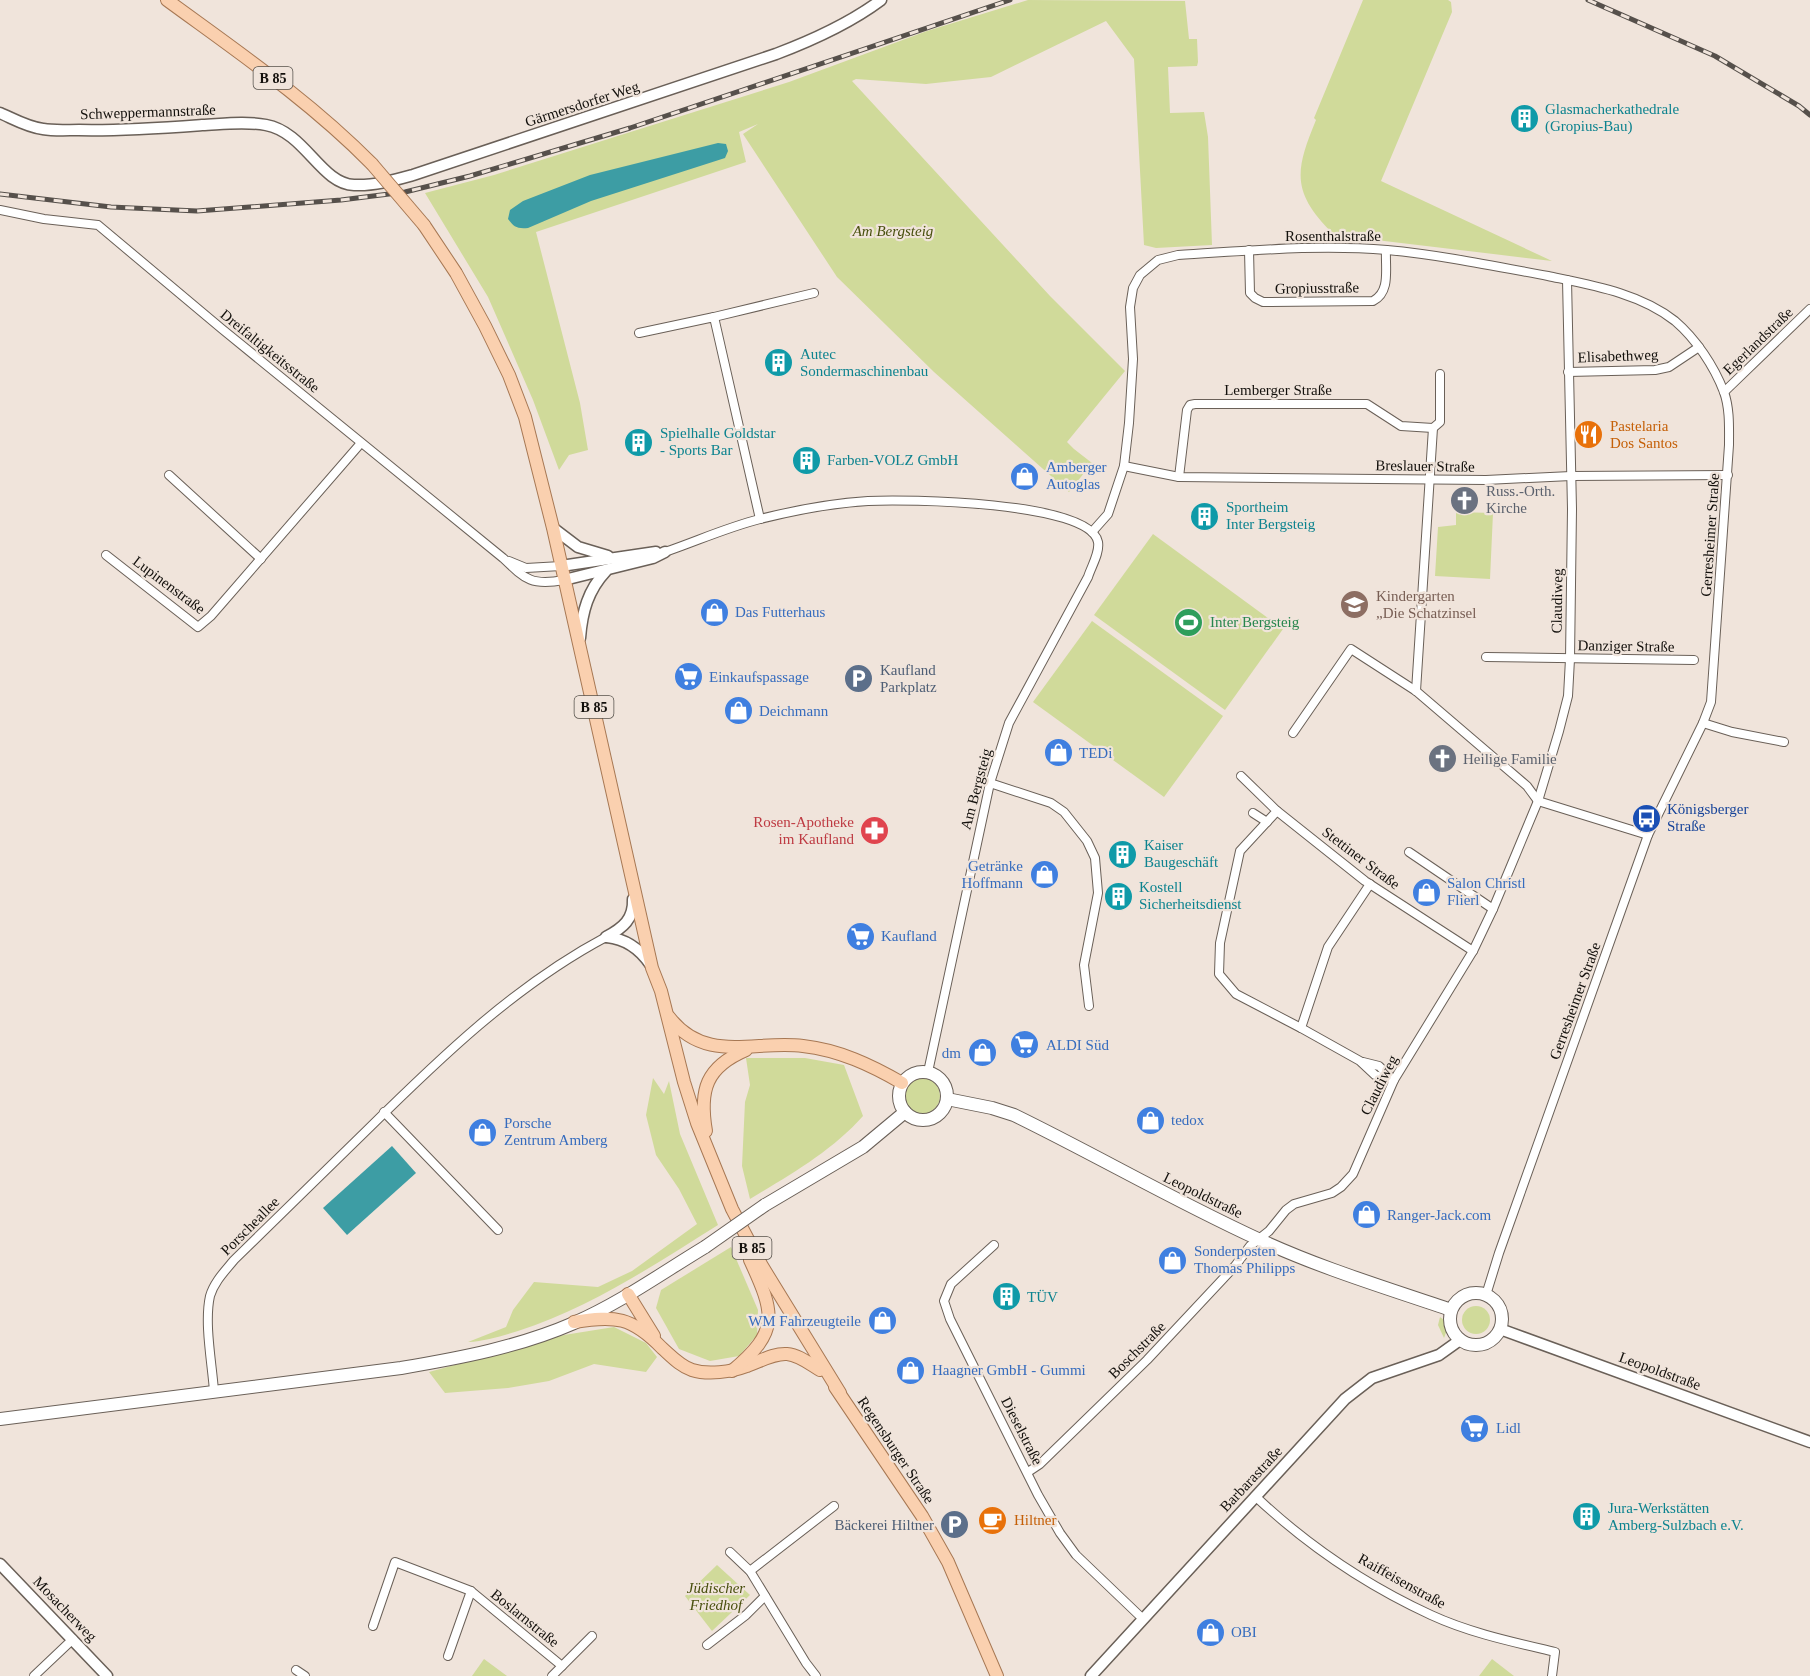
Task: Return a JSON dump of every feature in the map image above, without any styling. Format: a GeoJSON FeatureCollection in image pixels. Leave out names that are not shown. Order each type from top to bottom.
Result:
{"type":"FeatureCollection","features":[{"type":"Feature","properties":{"kind":"main road","name":"B 85"},"geometry":{"type":"LineString","coordinates":[[167,0],[301,98],[346,137],[372,164],[424,225],[456,273],[508,375],[525,417],[553,528],[677,1082],[700,1154],[747,1254]]}},
{"type":"Feature","properties":{"kind":"main road","name":"B 85"},"geometry":{"type":"LineString","coordinates":[[653,970],[661,991],[684,1082],[713,1164],[732,1209],[762,1266],[840,1393]]}},
{"type":"Feature","properties":{"kind":"main road"},"geometry":{"type":"LineString","coordinates":[[667,1015],[680,1029],[696,1040],[707,1044],[733,1048],[780,1044],[805,1046],[867,1063],[902,1083]]}},
{"type":"Feature","properties":{"kind":"main road"},"geometry":{"type":"LineString","coordinates":[[713,1164],[704,1118],[703,1094],[711,1074],[722,1062],[756,1046]]}},
{"type":"Feature","properties":{"kind":"main road"},"geometry":{"type":"LineString","coordinates":[[928,1072],[940,1079],[947,1099],[944,1108],[932,1118],[916,1119],[905,1112],[899,1102],[899,1094],[902,1083],[910,1075],[928,1072]]}},
{"type":"Feature","properties":{"kind":"main road","name":"Leopoldstraße"},"geometry":{"type":"LineString","coordinates":[[947,1099],[1014,1115],[1151,1187],[1259,1240],[1414,1299],[1451,1310]]}},
{"type":"Feature","properties":{"kind":"main road"},"geometry":{"type":"LineString","coordinates":[[0,1419],[401,1368],[456,1359],[511,1345],[574,1322],[628,1294],[705,1247],[765,1205],[863,1147],[905,1112]]}},
{"type":"Feature","properties":{"kind":"main road"},"geometry":{"type":"LineString","coordinates":[[732,1371],[758,1347],[768,1326],[765,1296],[747,1254]]}},
{"type":"Feature","properties":{"kind":"main road","name":"Regensburger Straße"},"geometry":{"type":"LineString","coordinates":[[747,1254],[820,1370],[840,1393],[927,1526],[948,1562],[997,1676]]}},
{"type":"Feature","properties":{"kind":"main road"},"geometry":{"type":"LineString","coordinates":[[1469,1293],[1486,1294],[1493,1299],[1502,1313],[1500,1329],[1490,1341],[1483,1344],[1467,1344],[1460,1340],[1451,1327],[1451,1310],[1461,1297],[1469,1293]]}},
{"type":"Feature","properties":{"kind":"main road"},"geometry":{"type":"LineString","coordinates":[[628,1294],[660,1345]]}},
{"type":"Feature","properties":{"kind":"main road"},"geometry":{"type":"LineString","coordinates":[[574,1322],[597,1318],[619,1318],[630,1323],[671,1356],[693,1370],[732,1371],[772,1356],[786,1354],[798,1357],[820,1370]]}},
{"type":"Feature","properties":{"kind":"street","name":"Gärmersdorfer Weg"},"geometry":{"type":"LineString","coordinates":[[297,140],[331,176],[341,183],[354,185],[395,180],[661,94],[784,51],[843,25],[881,0]]}},
{"type":"Feature","properties":{"kind":"street","name":"Schweppermannstraße"},"geometry":{"type":"LineString","coordinates":[[0,113],[44,130],[119,131],[231,124],[266,125],[283,130],[297,140]]}},
{"type":"Feature","properties":{"kind":"street","name":"Dreifaltigkeitsstraße"},"geometry":{"type":"LineString","coordinates":[[0,210],[44,219],[98,225],[503,558],[523,577],[542,583],[564,580]]}},
{"type":"Feature","properties":{"kind":"street","name":"Rosenthalstraße"},"geometry":{"type":"LineString","coordinates":[[1092,532],[1108,514],[1124,466],[1133,359],[1130,307],[1132,288],[1140,275],[1158,260],[1178,255],[1315,248],[1386,250],[1463,259],[1567,280],[1636,298],[1656,308],[1675,322],[1699,347],[1724,392],[1729,419]]}},
{"type":"Feature","properties":{"kind":"street","name":"Gropiusstraße"},"geometry":{"type":"LineString","coordinates":[[1249,250],[1250,293],[1263,302],[1373,301],[1381,297],[1385,290],[1386,250]]}},
{"type":"Feature","properties":{"kind":"street","name":"Claudiweg"},"geometry":{"type":"LineString","coordinates":[[1259,1240],[1294,1204],[1332,1193],[1353,1174],[1394,1080],[1473,951],[1538,801],[1568,696],[1571,476],[1567,280]]}},
{"type":"Feature","properties":{"kind":"street"},"geometry":{"type":"LineString","coordinates":[[639,333],[814,293]]}},
{"type":"Feature","properties":{"kind":"street","name":"Egerlandstraße"},"geometry":{"type":"LineString","coordinates":[[1724,392],[1810,309]]}},
{"type":"Feature","properties":{"kind":"street"},"geometry":{"type":"LineString","coordinates":[[714,317],[760,519]]}},
{"type":"Feature","properties":{"kind":"street","name":"Elisabethweg"},"geometry":{"type":"LineString","coordinates":[[1568,372],[1655,370],[1669,367],[1699,347]]}},
{"type":"Feature","properties":{"kind":"street"},"geometry":{"type":"LineString","coordinates":[[1416,691],[1433,428],[1440,422],[1440,374]]}},
{"type":"Feature","properties":{"kind":"street","name":"Lemberger Straße"},"geometry":{"type":"LineString","coordinates":[[1179,477],[1187,410],[1190,405],[1195,404],[1367,404],[1401,426],[1433,428]]}},
{"type":"Feature","properties":{"kind":"street","name":"Gerresheimer Straße"},"geometry":{"type":"LineString","coordinates":[[1486,1294],[1648,835],[1711,702],[1728,475],[1729,419]]}},
{"type":"Feature","properties":{"kind":"street","name":"Lupinenstraße"},"geometry":{"type":"LineString","coordinates":[[106,555],[198,627],[211,616],[361,443]]}},
{"type":"Feature","properties":{"kind":"street","name":"Breslauer Straße"},"geometry":{"type":"LineString","coordinates":[[1124,466],[1179,477],[1486,480],[1571,476],[1728,475]]}},
{"type":"Feature","properties":{"kind":"street"},"geometry":{"type":"LineString","coordinates":[[170,475],[261,559]]}},
{"type":"Feature","properties":{"kind":"street"},"geometry":{"type":"LineString","coordinates":[[564,580],[653,558],[760,519],[867,501],[921,500],[971,503],[1031,511],[1078,523],[1092,532]]}},
{"type":"Feature","properties":{"kind":"street"},"geometry":{"type":"LineString","coordinates":[[553,528],[578,547],[614,557]]}},
{"type":"Feature","properties":{"kind":"street","name":"Am Bergsteig"},"geometry":{"type":"LineString","coordinates":[[928,1072],[990,783],[1009,723],[1088,577],[1097,554],[1098,542],[1092,532]]}},
{"type":"Feature","properties":{"kind":"street"},"geometry":{"type":"LineString","coordinates":[[561,566],[614,557],[665,552]]}},
{"type":"Feature","properties":{"kind":"street","name":"Dreifaltigkeitsstraße"},"geometry":{"type":"LineString","coordinates":[[503,558],[526,568],[561,566]]}},
{"type":"Feature","properties":{"kind":"street"},"geometry":{"type":"LineString","coordinates":[[579,644],[585,603],[597,581],[606,571]]}},
{"type":"Feature","properties":{"kind":"street"},"geometry":{"type":"LineString","coordinates":[[1293,733],[1351,649],[1416,691],[1527,786],[1538,801],[1648,835]]}},
{"type":"Feature","properties":{"kind":"street","name":"Danziger Straße"},"geometry":{"type":"LineString","coordinates":[[1486,657],[1694,660]]}},
{"type":"Feature","properties":{"kind":"street"},"geometry":{"type":"LineString","coordinates":[[1703,723],[1732,732],[1784,742]]}},
{"type":"Feature","properties":{"kind":"street","name":"Stettiner Straße"},"geometry":{"type":"LineString","coordinates":[[1242,776],[1277,811],[1370,884],[1473,951]]}},
{"type":"Feature","properties":{"kind":"street"},"geometry":{"type":"LineString","coordinates":[[990,783],[1051,803],[1064,812],[1087,841],[1095,858],[1098,894],[1084,965],[1089,1006]]}},
{"type":"Feature","properties":{"kind":"street"},"geometry":{"type":"LineString","coordinates":[[1277,811],[1240,851],[1220,943],[1219,974],[1236,994],[1360,1061],[1379,1066],[1394,1080]]}},
{"type":"Feature","properties":{"kind":"street"},"geometry":{"type":"LineString","coordinates":[[1253,813],[1267,822]]}},
{"type":"Feature","properties":{"kind":"street"},"geometry":{"type":"LineString","coordinates":[[1409,852],[1493,909]]}},
{"type":"Feature","properties":{"kind":"street"},"geometry":{"type":"LineString","coordinates":[[606,937],[617,932],[631,918],[634,905],[633,882]]}},
{"type":"Feature","properties":{"kind":"street"},"geometry":{"type":"LineString","coordinates":[[1301,1028],[1328,947],[1370,884]]}},
{"type":"Feature","properties":{"kind":"street"},"geometry":{"type":"LineString","coordinates":[[606,937],[618,938],[636,947],[653,970]]}},
{"type":"Feature","properties":{"kind":"street","name":"Porscheallee"},"geometry":{"type":"LineString","coordinates":[[214,1391],[209,1312],[211,1294],[219,1277],[384,1112],[447,1054],[510,1000],[558,964],[606,937]]}},
{"type":"Feature","properties":{"kind":"street"},"geometry":{"type":"LineString","coordinates":[[384,1112],[498,1230]]}},
{"type":"Feature","properties":{"kind":"street","name":"Boschstraße"},"geometry":{"type":"LineString","coordinates":[[1028,1472],[1040,1464],[1147,1360],[1235,1266],[1250,1246],[1259,1240]]}},
{"type":"Feature","properties":{"kind":"street","name":"Dieselstraße"},"geometry":{"type":"LineString","coordinates":[[994,1245],[951,1284],[944,1300],[950,1319],[1038,1496],[1059,1533],[1076,1555],[1143,1619]]}},
{"type":"Feature","properties":{"kind":"street","name":"Leopoldstraße"},"geometry":{"type":"LineString","coordinates":[[1500,1329],[1810,1442]]}},
{"type":"Feature","properties":{"kind":"street","name":"Barbarastraße"},"geometry":{"type":"LineString","coordinates":[[1091,1676],[1345,1399],[1372,1378],[1439,1355],[1460,1340]]}},
{"type":"Feature","properties":{"kind":"street","name":"Raiffeisenstraße"},"geometry":{"type":"LineString","coordinates":[[1255,1496],[1309,1540],[1350,1569],[1432,1616],[1501,1639],[1554,1652],[1552,1676]]}},
{"type":"Feature","properties":{"kind":"street"},"geometry":{"type":"LineString","coordinates":[[750,1571],[834,1506]]}},
{"type":"Feature","properties":{"kind":"street"},"geometry":{"type":"LineString","coordinates":[[730,1552],[750,1571],[816,1676]]}},
{"type":"Feature","properties":{"kind":"street","name":"Boslarnstraße"},"geometry":{"type":"LineString","coordinates":[[373,1626],[395,1562],[471,1591],[562,1666]]}},
{"type":"Feature","properties":{"kind":"street","name":"Mosacherweg"},"geometry":{"type":"LineString","coordinates":[[0,1563],[107,1676]]}},
{"type":"Feature","properties":{"kind":"street","name":"Boslarnstraße"},"geometry":{"type":"LineString","coordinates":[[448,1656],[471,1591]]}},
{"type":"Feature","properties":{"kind":"street"},"geometry":{"type":"LineString","coordinates":[[707,1645],[746,1615],[765,1596]]}},
{"type":"Feature","properties":{"kind":"street","name":"Boslarnstraße"},"geometry":{"type":"LineString","coordinates":[[552,1676],[592,1636]]}},
{"type":"Feature","properties":{"kind":"street"},"geometry":{"type":"LineString","coordinates":[[34,1676],[73,1639]]}},
{"type":"Feature","properties":{"kind":"street"},"geometry":{"type":"LineString","coordinates":[[296,1670],[305,1676]]}},
{"type":"Feature","properties":{"kind":"green space"},"geometry":{"type":"Polygon","coordinates":[[[1028,0],[1185,1],[1189,39],[1197,39],[1198,62],[1197,66],[1168,67],[1170,113],[1204,112],[1208,137],[1212,245],[1156,248],[1144,245],[1134,59],[1106,21],[991,77],[926,84],[856,79],[852,81],[1050,296],[1125,371],[1067,442],[1092,463],[1069,492],[934,372],[837,277],[743,134],[758,124],[739,132],[746,162],[536,232],[580,403],[588,450],[569,455],[559,470],[533,400],[488,297],[425,193],[494,175],[789,82],[927,31],[1028,0]]]}},
{"type":"Feature","properties":{"kind":"green space"},"geometry":{"type":"Polygon","coordinates":[[[1363,0],[1448,0],[1451,2],[1452,12],[1381,181],[1552,261],[1334,235],[1310,207],[1301,182],[1304,154],[1316,120],[1314,118],[1363,0]]]}},
{"type":"Feature","properties":{"kind":"green space"},"geometry":{"type":"Polygon","coordinates":[[[1456,512],[1493,513],[1490,579],[1435,576],[1438,527],[1456,525],[1456,512]]]}},
{"type":"Feature","properties":{"kind":"green space","name":"Inter Bergsteig"},"geometry":{"type":"Polygon","coordinates":[[[1153,534],[1283,629],[1225,710],[1094,615],[1153,534]]]}},
{"type":"Feature","properties":{"kind":"green space"},"geometry":{"type":"Polygon","coordinates":[[[1092,621],[1223,716],[1164,797],[1033,702],[1092,621]]]}},
{"type":"Feature","properties":{"kind":"green space"},"geometry":{"type":"Polygon","coordinates":[[[746,1058],[805,1058],[844,1065],[863,1116],[824,1151],[750,1199],[742,1166],[745,1102],[750,1085],[746,1058]]]}},
{"type":"Feature","properties":{"kind":"green space"},"geometry":{"type":"Polygon","coordinates":[[[653,1078],[664,1094],[669,1081],[680,1134],[718,1225],[621,1284],[571,1310],[518,1331],[468,1342],[506,1327],[513,1310],[534,1282],[598,1287],[632,1271],[697,1224],[679,1189],[656,1155],[646,1115],[653,1078]]]}},
{"type":"Feature","properties":{"kind":"green space"},"geometry":{"type":"Polygon","coordinates":[[[922,1078],[935,1083],[940,1096],[935,1109],[922,1114],[909,1109],[904,1096],[909,1083],[922,1078]]]}},
{"type":"Feature","properties":{"kind":"green space"},"geometry":{"type":"Polygon","coordinates":[[[731,1247],[758,1310],[757,1335],[739,1356],[710,1361],[679,1349],[656,1308],[661,1290],[731,1247]]]}},
{"type":"Feature","properties":{"kind":"green space"},"geometry":{"type":"Polygon","coordinates":[[[1476,1306],[1486,1310],[1490,1320],[1486,1330],[1476,1334],[1466,1330],[1462,1320],[1466,1310],[1476,1306]]]}},
{"type":"Feature","properties":{"kind":"green space"},"geometry":{"type":"Polygon","coordinates":[[[1440,1317],[1448,1327],[1444,1338],[1438,1325],[1440,1317]]]}},
{"type":"Feature","properties":{"kind":"green space"},"geometry":{"type":"Polygon","coordinates":[[[614,1327],[646,1343],[657,1357],[646,1372],[594,1364],[549,1381],[508,1388],[445,1393],[429,1372],[564,1335],[614,1327]]]}},
{"type":"Feature","properties":{"kind":"green space","name":"Jüdischer Friedhof"},"geometry":{"type":"Polygon","coordinates":[[[717,1565],[750,1595],[712,1631],[685,1596],[717,1565]]]}},
{"type":"Feature","properties":{"kind":"green space"},"geometry":{"type":"Polygon","coordinates":[[[484,1659],[507,1676],[472,1676],[484,1659]]]}},
{"type":"Feature","properties":{"kind":"green space"},"geometry":{"type":"Polygon","coordinates":[[[1492,1659],[1514,1676],[1479,1676],[1492,1659]]]}},
{"type":"Feature","properties":{"kind":"water"},"geometry":{"type":"Polygon","coordinates":[[[718,143],[726,144],[728,151],[725,158],[591,201],[528,228],[516,227],[508,219],[510,210],[523,201],[590,175],[718,143]]]}},
{"type":"Feature","properties":{"kind":"water"},"geometry":{"type":"Polygon","coordinates":[[[392,1146],[416,1173],[347,1235],[323,1208],[392,1146]]]}},
{"type":"Feature","properties":{"kind":"railway"},"geometry":{"type":"LineString","coordinates":[[0,194],[111,207],[197,211],[341,200],[405,192],[470,176],[630,128],[1010,0]]}},
{"type":"Feature","properties":{"kind":"railway"},"geometry":{"type":"LineString","coordinates":[[1588,0],[1715,56],[1799,106],[1810,115]]}},
{"type":"Feature","properties":{"kind":"place","name":"Glasmacherkathedrale (Gropius-Bau)"},"geometry":{"type":"Point","coordinates":[1524,118]}},
{"type":"Feature","properties":{"kind":"place","name":"Autec Sondermaschinenbau"},"geometry":{"type":"Point","coordinates":[779,363]}},
{"type":"Feature","properties":{"kind":"place","name":"Pastelaria Dos Santos"},"geometry":{"type":"Point","coordinates":[1589,435]}},
{"type":"Feature","properties":{"kind":"place","name":"Spielhalle Goldstar - Sports Bar"},"geometry":{"type":"Point","coordinates":[639,442]}},
{"type":"Feature","properties":{"kind":"place","name":"Farben-VOLZ GmbH"},"geometry":{"type":"Point","coordinates":[806,460]}},
{"type":"Feature","properties":{"kind":"place","name":"Amberger Autoglas"},"geometry":{"type":"Point","coordinates":[1025,476]}},
{"type":"Feature","properties":{"kind":"place","name":"Russ.-Orth. Kirche"},"geometry":{"type":"Point","coordinates":[1465,500]}},
{"type":"Feature","properties":{"kind":"place","name":"Sportheim Inter Bergsteig"},"geometry":{"type":"Point","coordinates":[1205,516]}},
{"type":"Feature","properties":{"kind":"place","name":"Kindergarten „Die Schatzinsel"},"geometry":{"type":"Point","coordinates":[1355,605]}},
{"type":"Feature","properties":{"kind":"place","name":"Das Futterhaus"},"geometry":{"type":"Point","coordinates":[714,612]}},
{"type":"Feature","properties":{"kind":"place","name":"Inter Bergsteig"},"geometry":{"type":"Point","coordinates":[1189,622]}},
{"type":"Feature","properties":{"kind":"place","name":"Einkaufspassage"},"geometry":{"type":"Point","coordinates":[688,677]}},
{"type":"Feature","properties":{"kind":"place","name":"Kaufland Parkplatz"},"geometry":{"type":"Point","coordinates":[859,679]}},
{"type":"Feature","properties":{"kind":"place","name":"Deichmann"},"geometry":{"type":"Point","coordinates":[738,711]}},
{"type":"Feature","properties":{"kind":"place","name":"TEDi"},"geometry":{"type":"Point","coordinates":[1058,753]}},
{"type":"Feature","properties":{"kind":"place","name":"Heilige Familie"},"geometry":{"type":"Point","coordinates":[1442,759]}},
{"type":"Feature","properties":{"kind":"place","name":"Königsberger Straße"},"geometry":{"type":"Point","coordinates":[1646,818]}},
{"type":"Feature","properties":{"kind":"place","name":"Rosen-Apotheke im Kaufland"},"geometry":{"type":"Point","coordinates":[875,831]}},
{"type":"Feature","properties":{"kind":"place","name":"Kaiser Baugeschäft"},"geometry":{"type":"Point","coordinates":[1123,854]}},
{"type":"Feature","properties":{"kind":"place","name":"Getränke Hoffmann"},"geometry":{"type":"Point","coordinates":[1044,875]}},
{"type":"Feature","properties":{"kind":"place","name":"Salon Christl Flierl"},"geometry":{"type":"Point","coordinates":[1426,892]}},
{"type":"Feature","properties":{"kind":"place","name":"Kostell Sicherheitsdienst"},"geometry":{"type":"Point","coordinates":[1118,896]}},
{"type":"Feature","properties":{"kind":"place","name":"Kaufland"},"geometry":{"type":"Point","coordinates":[860,936]}},
{"type":"Feature","properties":{"kind":"place","name":"ALDI Süd"},"geometry":{"type":"Point","coordinates":[1025,1045]}},
{"type":"Feature","properties":{"kind":"place","name":"dm"},"geometry":{"type":"Point","coordinates":[982,1053]}},
{"type":"Feature","properties":{"kind":"place","name":"tedox"},"geometry":{"type":"Point","coordinates":[1150,1120]}},
{"type":"Feature","properties":{"kind":"place","name":"Porsche Zentrum Amberg"},"geometry":{"type":"Point","coordinates":[483,1132]}},
{"type":"Feature","properties":{"kind":"place","name":"Ranger-Jack.com"},"geometry":{"type":"Point","coordinates":[1366,1215]}},
{"type":"Feature","properties":{"kind":"place","name":"Sonderposten Thomas Philipps"},"geometry":{"type":"Point","coordinates":[1173,1260]}},
{"type":"Feature","properties":{"kind":"place","name":"TÜV"},"geometry":{"type":"Point","coordinates":[1006,1297]}},
{"type":"Feature","properties":{"kind":"place","name":"WM Fahrzeugteile"},"geometry":{"type":"Point","coordinates":[882,1321]}},
{"type":"Feature","properties":{"kind":"place","name":"Haagner GmbH - Gummi"},"geometry":{"type":"Point","coordinates":[911,1370]}},
{"type":"Feature","properties":{"kind":"place","name":"Lidl"},"geometry":{"type":"Point","coordinates":[1475,1428]}},
{"type":"Feature","properties":{"kind":"place","name":"Jura-Werkstätten Amberg-Sulzbach e.V."},"geometry":{"type":"Point","coordinates":[1587,1517]}},
{"type":"Feature","properties":{"kind":"place","name":"Hiltner"},"geometry":{"type":"Point","coordinates":[993,1520]}},
{"type":"Feature","properties":{"kind":"place","name":"Bäckerei Hiltner"},"geometry":{"type":"Point","coordinates":[955,1525]}},
{"type":"Feature","properties":{"kind":"place","name":"OBI"},"geometry":{"type":"Point","coordinates":[1210,1632]}}]}
